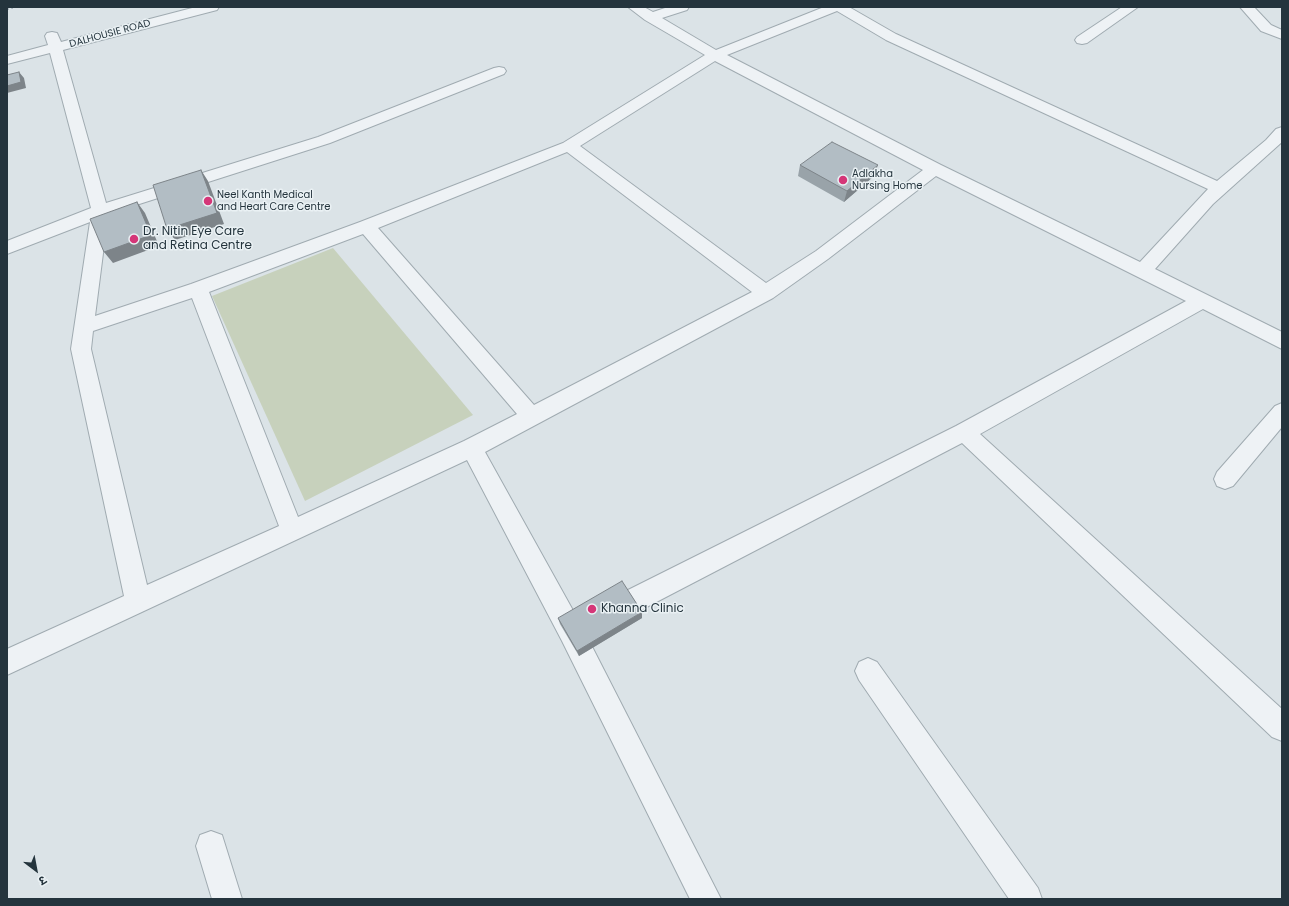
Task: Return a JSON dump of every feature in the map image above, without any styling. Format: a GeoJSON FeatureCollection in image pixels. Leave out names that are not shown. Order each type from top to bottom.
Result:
{"type":"FeatureCollection","features":[{"type":"Feature","properties":{"kind":"street","name":"DALHOUSIE ROAD"},"geometry":{"type":"LineString","coordinates":[[7,60],[54,42],[167,7]]}},
{"type":"Feature","properties":{"kind":"street","name":"DALHOUSIE ROAD"},"geometry":{"type":"LineString","coordinates":[[7,47],[54,42],[212,7]]}},
{"type":"Feature","properties":{"kind":"street"},"geometry":{"type":"LineString","coordinates":[[635,7],[715,55],[935,169],[1143,270],[1282,341]]}},
{"type":"Feature","properties":{"kind":"street"},"geometry":{"type":"LineString","coordinates":[[650,17],[682,7]]}},
{"type":"Feature","properties":{"kind":"street"},"geometry":{"type":"LineString","coordinates":[[83,327],[198,288],[366,226],[569,146],[715,55],[837,7],[891,37],[1219,188]]}},
{"type":"Feature","properties":{"kind":"street"},"geometry":{"type":"LineString","coordinates":[[1082,40],[1131,7]]}},
{"type":"Feature","properties":{"kind":"street"},"geometry":{"type":"LineString","coordinates":[[1248,7],[1266,28],[1282,35]]}},
{"type":"Feature","properties":{"kind":"street"},"geometry":{"type":"LineString","coordinates":[[54,42],[100,211],[81,349],[84,368],[138,602]]}},
{"type":"Feature","properties":{"kind":"street"},"geometry":{"type":"LineString","coordinates":[[7,248],[100,211],[324,140],[499,71]]}},
{"type":"Feature","properties":{"kind":"street"},"geometry":{"type":"LineString","coordinates":[[1143,270],[1219,188],[1272,143],[1282,132]]}},
{"type":"Feature","properties":{"kind":"street"},"geometry":{"type":"LineString","coordinates":[[569,146],[766,293]]}},
{"type":"Feature","properties":{"kind":"street"},"geometry":{"type":"LineString","coordinates":[[7,662],[472,448],[766,293],[822,255],[935,169]]}},
{"type":"Feature","properties":{"kind":"street"},"geometry":{"type":"LineString","coordinates":[[366,226],[532,417]]}},
{"type":"Feature","properties":{"kind":"street"},"geometry":{"type":"LineString","coordinates":[[198,288],[292,530]]}},
{"type":"Feature","properties":{"kind":"street"},"geometry":{"type":"LineString","coordinates":[[583,626],[964,432],[1202,301]]}},
{"type":"Feature","properties":{"kind":"street"},"geometry":{"type":"LineString","coordinates":[[1225,479],[1282,412]]}},
{"type":"Feature","properties":{"kind":"street"},"geometry":{"type":"LineString","coordinates":[[964,432],[1282,727]]}},
{"type":"Feature","properties":{"kind":"street"},"geometry":{"type":"LineString","coordinates":[[472,448],[583,626],[706,899]]}},
{"type":"Feature","properties":{"kind":"street"},"geometry":{"type":"LineString","coordinates":[[868,671],[1027,899]]}},
{"type":"Feature","properties":{"kind":"street"},"geometry":{"type":"LineString","coordinates":[[211,846],[227,899]]}},
{"type":"Feature","properties":{"kind":"green space"},"geometry":{"type":"Polygon","coordinates":[[[333,248],[473,415],[305,501],[212,296],[333,248]]]}},
{"type":"Feature","properties":{"kind":"building"},"geometry":{"type":"Polygon","coordinates":[[[19,72],[21,82],[7,86],[7,75],[19,72]]]}},
{"type":"Feature","properties":{"kind":"building"},"geometry":{"type":"Polygon","coordinates":[[[832,142],[878,165],[847,191],[800,165],[832,142]]]}},
{"type":"Feature","properties":{"kind":"building"},"geometry":{"type":"Polygon","coordinates":[[[201,170],[217,213],[167,229],[153,185],[201,170]]]}},
{"type":"Feature","properties":{"kind":"building"},"geometry":{"type":"Polygon","coordinates":[[[137,202],[151,235],[104,252],[90,219],[137,202]]]}},
{"type":"Feature","properties":{"kind":"building"},"geometry":{"type":"Polygon","coordinates":[[[622,581],[642,612],[577,651],[558,618],[622,581]]]}},
{"type":"Feature","properties":{"kind":"railway"},"geometry":{"type":"LineString","coordinates":[[7,9],[14,7]]}},
{"type":"Feature","properties":{"kind":"place","name":"Adlakha Nursing Home"},"geometry":{"type":"Point","coordinates":[843,180]}},
{"type":"Feature","properties":{"kind":"place","name":"Neel Kanth Medical and Heart Care Centre"},"geometry":{"type":"Point","coordinates":[208,201]}},
{"type":"Feature","properties":{"kind":"place","name":"Dr. Nitin Eye Care and Retina Centre"},"geometry":{"type":"Point","coordinates":[134,239]}},
{"type":"Feature","properties":{"kind":"place","name":"Khanna Clinic"},"geometry":{"type":"Point","coordinates":[592,609]}}]}
